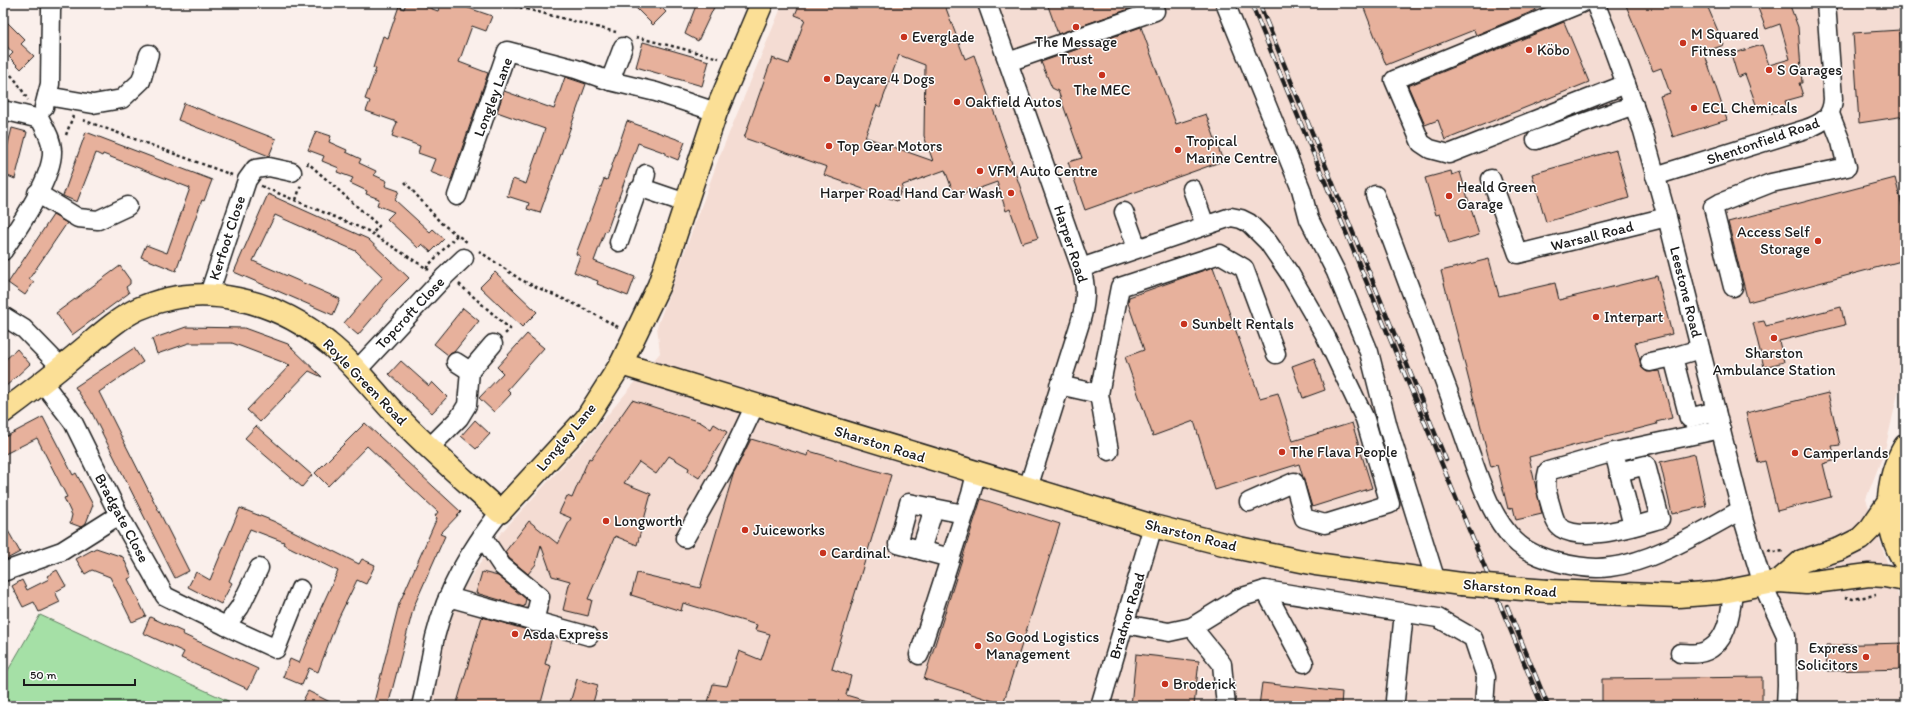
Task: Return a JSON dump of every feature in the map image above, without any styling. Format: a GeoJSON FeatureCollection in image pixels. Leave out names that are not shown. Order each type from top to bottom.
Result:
{"type":"FeatureCollection","features":[{"type":"Feature","properties":{"kind":"main road","name":"Longley Lane"},"geometry":{"type":"LineString","coordinates":[[500,512],[586,419],[621,364],[659,285],[716,112],[762,3]]}},
{"type":"Feature","properties":{"kind":"main road","name":"Royle Green Road"},"geometry":{"type":"LineString","coordinates":[[3,412],[43,383],[116,322],[138,309],[186,296],[209,294],[252,302],[300,321],[329,343],[357,370],[390,409],[429,448],[500,512]]}},
{"type":"Feature","properties":{"kind":"main road","name":"Sharston Road"},"geometry":{"type":"LineString","coordinates":[[621,364],[1153,526],[1239,548],[1316,564],[1461,584],[1548,591],[1678,596],[1733,591],[1771,583],[1806,583],[1847,576],[1885,576],[1905,580]]}},
{"type":"Feature","properties":{"kind":"main road"},"geometry":{"type":"LineString","coordinates":[[1905,433],[1888,503],[1894,540],[1905,562]]}},
{"type":"Feature","properties":{"kind":"main road","name":"Sharston Road"},"geometry":{"type":"LineString","coordinates":[[1771,583],[1802,561],[1840,549],[1860,539],[1871,528],[1888,503]]}},
{"type":"Feature","properties":{"kind":"street"},"geometry":{"type":"LineString","coordinates":[[3,251],[26,216],[49,169],[52,152],[50,140],[40,119],[50,84],[51,9],[54,3]]}},
{"type":"Feature","properties":{"kind":"street","name":"Harper Road"},"geometry":{"type":"LineString","coordinates":[[987,3],[1081,268],[1086,288],[1085,307],[1028,488]]}},
{"type":"Feature","properties":{"kind":"street"},"geometry":{"type":"LineString","coordinates":[[1008,62],[1155,11],[1152,3]]}},
{"type":"Feature","properties":{"kind":"street"},"geometry":{"type":"LineString","coordinates":[[1225,3],[1301,189],[1309,218],[1336,272],[1369,352],[1388,427],[1436,581]]}},
{"type":"Feature","properties":{"kind":"street"},"geometry":{"type":"LineString","coordinates":[[1582,3],[1394,80],[1421,143],[1430,149],[1449,154],[1626,84]]}},
{"type":"Feature","properties":{"kind":"street","name":"Leestone Road"},"geometry":{"type":"LineString","coordinates":[[1595,3],[1634,105],[1656,176],[1741,510],[1753,550],[1771,583],[1786,635],[1786,706]]}},
{"type":"Feature","properties":{"kind":"street","name":"Shentonfield Road"},"geometry":{"type":"LineString","coordinates":[[1656,176],[1806,129],[1821,123],[1830,114],[1832,108],[1832,85],[1826,3]]}},
{"type":"Feature","properties":{"kind":"street"},"geometry":{"type":"LineString","coordinates":[[610,81],[623,46]]}},
{"type":"Feature","properties":{"kind":"street","name":"Longley Lane"},"geometry":{"type":"LineString","coordinates":[[457,196],[507,51],[576,69],[610,81],[656,92],[716,112]]}},
{"type":"Feature","properties":{"kind":"street"},"geometry":{"type":"LineString","coordinates":[[47,96],[93,104],[122,99],[141,81],[149,54]]}},
{"type":"Feature","properties":{"kind":"street"},"geometry":{"type":"LineString","coordinates":[[1536,140],[1634,105]]}},
{"type":"Feature","properties":{"kind":"street"},"geometry":{"type":"LineString","coordinates":[[3,110],[40,119]]}},
{"type":"Feature","properties":{"kind":"street"},"geometry":{"type":"LineString","coordinates":[[1733,287],[1713,207],[1771,183],[1847,167],[1841,142],[1830,114]]}},
{"type":"Feature","properties":{"kind":"street","name":"Kerfoot Close"},"geometry":{"type":"LineString","coordinates":[[209,294],[246,182],[255,169],[269,167],[300,174]]}},
{"type":"Feature","properties":{"kind":"street","name":"Warsall Road"},"geometry":{"type":"LineString","coordinates":[[1491,179],[1518,254],[1667,217]]}},
{"type":"Feature","properties":{"kind":"street"},"geometry":{"type":"LineString","coordinates":[[619,242],[637,191],[644,181],[686,202]]}},
{"type":"Feature","properties":{"kind":"street"},"geometry":{"type":"LineString","coordinates":[[1192,189],[1205,225]]}},
{"type":"Feature","properties":{"kind":"street"},"geometry":{"type":"LineString","coordinates":[[37,193],[78,218],[98,220],[128,206]]}},
{"type":"Feature","properties":{"kind":"street"},"geometry":{"type":"LineString","coordinates":[[1374,195],[1422,320],[1490,507],[1514,541],[1529,552],[1554,561],[1581,566],[1610,567],[1637,560],[1677,545],[1741,510]]}},
{"type":"Feature","properties":{"kind":"street"},"geometry":{"type":"LineString","coordinates":[[1124,212],[1137,248]]}},
{"type":"Feature","properties":{"kind":"street"},"geometry":{"type":"LineString","coordinates":[[1081,268],[1231,217],[1240,218],[1249,223],[1268,242],[1290,274],[1324,333],[1365,419],[1390,504],[1325,524],[1304,518],[1294,482],[1249,502]]}},
{"type":"Feature","properties":{"kind":"street","name":"Topcroft Close"},"geometry":{"type":"LineString","coordinates":[[357,370],[469,250]]}},
{"type":"Feature","properties":{"kind":"street"},"geometry":{"type":"LineString","coordinates":[[1109,451],[1099,394],[1120,287],[1220,254],[1244,268],[1276,354]]}},
{"type":"Feature","properties":{"kind":"street"},"geometry":{"type":"LineString","coordinates":[[3,316],[24,329],[62,367]]}},
{"type":"Feature","properties":{"kind":"street"},"geometry":{"type":"LineString","coordinates":[[429,448],[459,418],[467,405],[463,367],[493,344]]}},
{"type":"Feature","properties":{"kind":"street"},"geometry":{"type":"LineString","coordinates":[[1650,362],[1700,349]]}},
{"type":"Feature","properties":{"kind":"street"},"geometry":{"type":"LineString","coordinates":[[1673,356],[1689,418],[1716,411]]}},
{"type":"Feature","properties":{"kind":"street","name":"Bradgate Close"},"geometry":{"type":"LineString","coordinates":[[43,383],[73,422],[118,515],[165,596],[276,649],[300,589]]}},
{"type":"Feature","properties":{"kind":"street"},"geometry":{"type":"LineString","coordinates":[[1060,385],[1099,394]]}},
{"type":"Feature","properties":{"kind":"street"},"geometry":{"type":"LineString","coordinates":[[685,538],[726,466],[755,405]]}},
{"type":"Feature","properties":{"kind":"street"},"geometry":{"type":"LineString","coordinates":[[1619,472],[1646,465],[1660,519],[1633,526],[1594,533],[1573,534],[1560,528],[1553,516],[1545,483],[1548,471],[1614,452],[1721,429]]}},
{"type":"Feature","properties":{"kind":"street"},"geometry":{"type":"LineString","coordinates":[[1614,452],[1633,526]]}},
{"type":"Feature","properties":{"kind":"street"},"geometry":{"type":"LineString","coordinates":[[919,655],[976,473]]}},
{"type":"Feature","properties":{"kind":"street"},"geometry":{"type":"LineString","coordinates":[[950,558],[898,544],[909,503],[964,514]]}},
{"type":"Feature","properties":{"kind":"street"},"geometry":{"type":"LineString","coordinates":[[921,550],[934,508]]}},
{"type":"Feature","properties":{"kind":"street","name":"Longley Lane"},"geometry":{"type":"LineString","coordinates":[[421,706],[435,637],[457,575],[482,536],[500,512]]}},
{"type":"Feature","properties":{"kind":"street"},"geometry":{"type":"LineString","coordinates":[[3,572],[62,551],[118,515]]}},
{"type":"Feature","properties":{"kind":"street","name":"Bradnor Road"},"geometry":{"type":"LineString","coordinates":[[1100,706],[1153,526]]}},
{"type":"Feature","properties":{"kind":"street"},"geometry":{"type":"LineString","coordinates":[[482,536],[502,566],[540,597],[534,622]]}},
{"type":"Feature","properties":{"kind":"street"},"geometry":{"type":"LineString","coordinates":[[226,626],[240,607],[259,568]]}},
{"type":"Feature","properties":{"kind":"street"},"geometry":{"type":"LineString","coordinates":[[1124,624],[1169,632],[1192,627],[1239,598],[1265,590],[1438,618],[1473,638],[1486,677],[1484,706]]}},
{"type":"Feature","properties":{"kind":"street"},"geometry":{"type":"LineString","coordinates":[[1265,590],[1304,663]]}},
{"type":"Feature","properties":{"kind":"street"},"geometry":{"type":"LineString","coordinates":[[1680,653],[1699,653],[1717,643],[1728,625],[1733,591]]}},
{"type":"Feature","properties":{"kind":"street"},"geometry":{"type":"LineString","coordinates":[[448,598],[589,636]]}},
{"type":"Feature","properties":{"kind":"street"},"geometry":{"type":"LineString","coordinates":[[1395,700],[1404,612]]}},
{"type":"Feature","properties":{"kind":"street"},"geometry":{"type":"LineString","coordinates":[[1192,627],[1222,664],[1226,706]]}},
{"type":"Feature","properties":{"kind":"path"},"geometry":{"type":"LineString","coordinates":[[3,66],[18,82],[40,119]]}},
{"type":"Feature","properties":{"kind":"path"},"geometry":{"type":"LineString","coordinates":[[296,200],[300,174],[308,163],[380,226],[372,234]]}},
{"type":"Feature","properties":{"kind":"path"},"geometry":{"type":"LineString","coordinates":[[405,182],[441,223],[457,235],[469,250],[521,280],[581,307],[634,336]]}},
{"type":"Feature","properties":{"kind":"path"},"geometry":{"type":"LineString","coordinates":[[426,268],[457,235]]}},
{"type":"Feature","properties":{"kind":"path"},"geometry":{"type":"LineString","coordinates":[[445,276],[464,287],[510,329],[493,344]]}},
{"type":"Feature","properties":{"kind":"path"},"geometry":{"type":"LineString","coordinates":[[1753,550],[1764,548],[1773,552],[1791,549]]}},
{"type":"Feature","properties":{"kind":"path"},"geometry":{"type":"LineString","coordinates":[[1841,596],[1853,599],[1880,594]]}},
{"type":"Feature","properties":{"kind":"shaded area"},"geometry":{"type":"Polygon","coordinates":[[[783,3],[1905,3],[1905,362],[1885,450],[1866,499],[1905,616],[1905,706],[426,706],[452,607],[466,584],[500,534],[587,439],[660,353],[657,327],[720,155],[783,3]]]}},
{"type":"Feature","properties":{"kind":"green space"},"geometry":{"type":"Polygon","coordinates":[[[40,615],[239,706],[3,706],[3,679],[40,615]]]}},
{"type":"Feature","properties":{"kind":"building"},"geometry":{"type":"Polygon","coordinates":[[[406,3],[416,3],[438,11],[441,3],[454,3],[492,16],[486,31],[472,26],[459,62],[488,73],[451,180],[430,172],[435,159],[418,153],[420,146],[392,136],[397,122],[366,111],[370,101],[365,99],[376,69],[373,68],[383,36],[388,38],[399,6],[404,9],[406,3]]]}},
{"type":"Feature","properties":{"kind":"building"},"geometry":{"type":"Polygon","coordinates":[[[631,3],[657,3],[666,12],[653,25],[631,3]]]}},
{"type":"Feature","properties":{"kind":"building"},"geometry":{"type":"Polygon","coordinates":[[[697,3],[716,3],[698,41],[685,34],[697,3]]]}},
{"type":"Feature","properties":{"kind":"building"},"geometry":{"type":"Polygon","coordinates":[[[800,3],[944,3],[965,59],[974,55],[1038,238],[1022,243],[1010,209],[1006,211],[997,182],[955,197],[945,170],[903,185],[897,201],[824,175],[827,167],[744,138],[772,58],[789,64],[805,19],[795,15],[800,3]],[[899,55],[880,107],[877,105],[865,137],[933,161],[924,136],[925,65],[899,55]]]}},
{"type":"Feature","properties":{"kind":"building","name":"The Message Trust"},"geometry":{"type":"Polygon","coordinates":[[[1047,3],[1130,3],[1132,8],[1058,34],[1047,3]]]}},
{"type":"Feature","properties":{"kind":"building"},"geometry":{"type":"Polygon","coordinates":[[[1362,3],[1533,3],[1536,10],[1476,35],[1474,30],[1386,65],[1362,3]]]}},
{"type":"Feature","properties":{"kind":"building"},"geometry":{"type":"Polygon","coordinates":[[[1625,3],[1706,3],[1724,45],[1704,52],[1727,120],[1673,137],[1660,96],[1670,93],[1661,68],[1653,71],[1625,3]]]}},
{"type":"Feature","properties":{"kind":"building","name":"S Garages"},"geometry":{"type":"Polygon","coordinates":[[[1756,3],[1789,3],[1798,27],[1802,83],[1799,83],[1803,96],[1785,101],[1788,110],[1772,114],[1770,106],[1758,110],[1745,74],[1738,77],[1731,54],[1762,45],[1769,65],[1790,59],[1780,24],[1766,29],[1756,3]]]}},
{"type":"Feature","properties":{"kind":"building"},"geometry":{"type":"Polygon","coordinates":[[[3,18],[25,40],[21,44],[34,56],[21,69],[9,57],[13,53],[3,42],[3,18]]]}},
{"type":"Feature","properties":{"kind":"building","name":"Köbo"},"geometry":{"type":"Polygon","coordinates":[[[1564,22],[1589,82],[1445,140],[1438,120],[1425,125],[1408,86],[1564,22]]]}},
{"type":"Feature","properties":{"kind":"building"},"geometry":{"type":"Polygon","coordinates":[[[1141,27],[1176,124],[1206,114],[1223,161],[1085,210],[1068,162],[1082,158],[1058,91],[1052,88],[1041,62],[1141,27]]]}},
{"type":"Feature","properties":{"kind":"building"},"geometry":{"type":"Polygon","coordinates":[[[1900,30],[1905,116],[1859,123],[1853,33],[1900,30]]]}},
{"type":"Feature","properties":{"kind":"building"},"geometry":{"type":"Polygon","coordinates":[[[643,42],[709,61],[702,86],[636,67],[643,42]]]}},
{"type":"Feature","properties":{"kind":"building"},"geometry":{"type":"Polygon","coordinates":[[[565,77],[586,84],[540,213],[527,209],[529,203],[507,196],[513,179],[526,184],[545,129],[497,112],[504,91],[554,109],[565,77]]]}},
{"type":"Feature","properties":{"kind":"building"},"geometry":{"type":"Polygon","coordinates":[[[184,103],[276,139],[269,156],[178,120],[184,103]]]}},
{"type":"Feature","properties":{"kind":"building"},"geometry":{"type":"Polygon","coordinates":[[[627,121],[685,142],[678,160],[666,155],[666,153],[638,143],[607,231],[605,231],[594,261],[635,277],[628,296],[597,284],[598,281],[574,272],[580,256],[576,254],[604,179],[607,180],[627,121]]]}},
{"type":"Feature","properties":{"kind":"building"},"geometry":{"type":"Polygon","coordinates":[[[12,128],[27,132],[15,179],[3,174],[3,164],[12,128]]]}},
{"type":"Feature","properties":{"kind":"building"},"geometry":{"type":"Polygon","coordinates":[[[316,131],[331,136],[329,142],[347,150],[346,152],[361,159],[359,163],[376,171],[374,175],[387,181],[385,186],[399,191],[395,200],[430,232],[433,229],[444,239],[431,252],[422,244],[418,248],[387,219],[394,212],[377,205],[379,199],[366,194],[367,191],[350,183],[353,178],[337,172],[339,168],[322,161],[324,156],[308,150],[316,131]]]}},
{"type":"Feature","properties":{"kind":"building"},"geometry":{"type":"Polygon","coordinates":[[[86,132],[212,180],[204,201],[202,200],[176,271],[141,257],[146,245],[167,253],[190,188],[103,154],[102,156],[96,153],[77,202],[63,196],[86,132]]]}},
{"type":"Feature","properties":{"kind":"building"},"geometry":{"type":"Polygon","coordinates":[[[1616,150],[1629,198],[1546,222],[1532,174],[1616,150]]]}},
{"type":"Feature","properties":{"kind":"building","name":"Heald Green Garage"},"geometry":{"type":"Polygon","coordinates":[[[1451,171],[1452,175],[1460,172],[1479,235],[1449,244],[1440,214],[1436,215],[1425,178],[1451,171]]]}},
{"type":"Feature","properties":{"kind":"building","name":"Access Self Storage"},"geometry":{"type":"Polygon","coordinates":[[[1895,178],[1905,217],[1905,260],[1748,302],[1728,222],[1895,178]]]}},
{"type":"Feature","properties":{"kind":"building"},"geometry":{"type":"Polygon","coordinates":[[[268,194],[368,239],[409,278],[393,294],[358,335],[344,323],[383,277],[356,251],[275,215],[253,261],[340,299],[333,315],[234,272],[268,194]]]}},
{"type":"Feature","properties":{"kind":"building"},"geometry":{"type":"Polygon","coordinates":[[[53,215],[67,223],[29,279],[34,282],[25,295],[8,283],[53,215]]]}},
{"type":"Feature","properties":{"kind":"building"},"geometry":{"type":"Polygon","coordinates":[[[1489,259],[1499,296],[1555,283],[1559,300],[1657,276],[1672,334],[1635,343],[1642,368],[1647,372],[1660,371],[1672,418],[1656,422],[1657,424],[1529,457],[1542,514],[1516,520],[1513,507],[1508,509],[1497,465],[1491,467],[1441,271],[1489,259]]]}},
{"type":"Feature","properties":{"kind":"building"},"geometry":{"type":"Polygon","coordinates":[[[120,266],[130,280],[130,284],[126,287],[129,293],[72,335],[56,313],[120,266]]]}},
{"type":"Feature","properties":{"kind":"building"},"geometry":{"type":"Polygon","coordinates":[[[1213,267],[1260,398],[1278,393],[1293,441],[1352,423],[1372,488],[1312,507],[1299,464],[1215,490],[1194,421],[1153,436],[1125,357],[1144,350],[1128,303],[1129,297],[1213,267]]]}},
{"type":"Feature","properties":{"kind":"building"},"geometry":{"type":"Polygon","coordinates":[[[495,272],[537,312],[522,327],[480,287],[495,272]]]}},
{"type":"Feature","properties":{"kind":"building","name":"Sharston Ambulance Station"},"geometry":{"type":"Polygon","coordinates":[[[1841,307],[1845,325],[1779,341],[1784,362],[1764,367],[1753,323],[1764,321],[1766,326],[1841,307]]]}},
{"type":"Feature","properties":{"kind":"building"},"geometry":{"type":"Polygon","coordinates":[[[463,308],[479,321],[454,352],[448,355],[434,344],[463,308]]]}},
{"type":"Feature","properties":{"kind":"building"},"geometry":{"type":"Polygon","coordinates":[[[186,327],[244,328],[288,344],[322,377],[309,371],[260,422],[247,410],[290,365],[232,343],[189,343],[157,354],[152,339],[186,327]]]}},
{"type":"Feature","properties":{"kind":"building"},"geometry":{"type":"Polygon","coordinates":[[[527,334],[544,348],[507,390],[511,394],[494,412],[479,398],[503,373],[497,367],[527,334]]]}},
{"type":"Feature","properties":{"kind":"building"},"geometry":{"type":"Polygon","coordinates":[[[134,348],[143,362],[99,392],[189,571],[175,578],[91,411],[75,387],[134,348]]]}},
{"type":"Feature","properties":{"kind":"building"},"geometry":{"type":"Polygon","coordinates":[[[17,349],[30,364],[3,389],[3,362],[17,349]]]}},
{"type":"Feature","properties":{"kind":"building"},"geometry":{"type":"Polygon","coordinates":[[[1314,358],[1325,390],[1303,398],[1292,366],[1314,358]]]}},
{"type":"Feature","properties":{"kind":"building"},"geometry":{"type":"Polygon","coordinates":[[[401,361],[429,386],[432,382],[447,397],[432,413],[389,374],[401,361]]]}},
{"type":"Feature","properties":{"kind":"building","name":"Camperlands"},"geometry":{"type":"Polygon","coordinates":[[[1828,393],[1840,445],[1832,446],[1836,460],[1823,464],[1831,497],[1777,511],[1765,461],[1758,463],[1746,413],[1828,393]]]}},
{"type":"Feature","properties":{"kind":"building"},"geometry":{"type":"Polygon","coordinates":[[[632,400],[700,422],[711,429],[714,424],[727,432],[699,478],[688,471],[689,468],[669,456],[656,474],[639,462],[624,483],[651,494],[637,545],[615,536],[588,599],[592,600],[588,616],[563,610],[570,581],[552,576],[541,545],[536,564],[528,574],[509,558],[505,552],[529,521],[558,544],[571,518],[559,513],[567,496],[572,498],[589,458],[591,459],[632,400]]]}},
{"type":"Feature","properties":{"kind":"building"},"geometry":{"type":"Polygon","coordinates":[[[43,417],[73,475],[76,473],[93,505],[86,523],[81,527],[70,523],[72,515],[64,498],[67,497],[37,438],[3,455],[3,438],[43,417]]]}},
{"type":"Feature","properties":{"kind":"building"},"geometry":{"type":"Polygon","coordinates":[[[475,420],[490,434],[476,449],[461,436],[475,420]]]}},
{"type":"Feature","properties":{"kind":"building"},"geometry":{"type":"Polygon","coordinates":[[[365,423],[461,512],[440,534],[445,536],[414,606],[388,706],[373,706],[399,604],[437,518],[435,516],[438,512],[367,446],[328,486],[315,473],[365,423]]]}},
{"type":"Feature","properties":{"kind":"building"},"geometry":{"type":"Polygon","coordinates":[[[256,426],[312,475],[302,487],[245,438],[256,426]]]}},
{"type":"Feature","properties":{"kind":"building"},"geometry":{"type":"Polygon","coordinates":[[[751,439],[808,456],[809,451],[891,475],[832,669],[851,676],[846,695],[873,703],[873,706],[707,706],[713,684],[727,686],[739,651],[761,660],[770,634],[755,630],[757,625],[683,603],[681,611],[631,595],[637,573],[700,588],[733,475],[751,439]]]}},
{"type":"Feature","properties":{"kind":"building"},"geometry":{"type":"Polygon","coordinates":[[[1695,454],[1706,506],[1672,514],[1660,462],[1695,454]]]}},
{"type":"Feature","properties":{"kind":"building"},"geometry":{"type":"Polygon","coordinates":[[[981,499],[1060,524],[1003,704],[924,679],[981,499]]]}},
{"type":"Feature","properties":{"kind":"building"},"geometry":{"type":"Polygon","coordinates":[[[240,508],[273,521],[359,564],[362,559],[375,565],[366,584],[357,580],[337,621],[318,672],[309,668],[302,685],[283,677],[290,659],[299,663],[320,610],[338,571],[283,544],[284,542],[250,529],[229,581],[232,583],[221,604],[188,587],[196,572],[210,580],[240,508]]]}},
{"type":"Feature","properties":{"kind":"building"},"geometry":{"type":"Polygon","coordinates":[[[3,522],[20,552],[3,561],[3,522]]]}},
{"type":"Feature","properties":{"kind":"building"},"geometry":{"type":"Polygon","coordinates":[[[96,548],[123,557],[132,577],[128,579],[146,616],[132,622],[110,577],[92,570],[85,574],[76,559],[96,548]]]}},
{"type":"Feature","properties":{"kind":"building"},"geometry":{"type":"Polygon","coordinates":[[[57,570],[66,586],[55,592],[60,602],[39,612],[34,602],[23,607],[12,586],[22,580],[27,590],[49,579],[47,576],[57,570]]]}},
{"type":"Feature","properties":{"kind":"building"},"geometry":{"type":"Polygon","coordinates":[[[482,572],[498,576],[526,599],[524,607],[476,593],[482,572]]]}},
{"type":"Feature","properties":{"kind":"building"},"geometry":{"type":"Polygon","coordinates":[[[150,617],[183,632],[182,634],[258,669],[248,689],[181,658],[184,652],[143,633],[150,617]]]}},
{"type":"Feature","properties":{"kind":"building"},"geometry":{"type":"Polygon","coordinates":[[[482,617],[552,637],[545,664],[551,666],[540,706],[456,706],[482,617]]]}},
{"type":"Feature","properties":{"kind":"building","name":"Express Solicitors"},"geometry":{"type":"Polygon","coordinates":[[[1905,643],[1905,669],[1827,671],[1826,645],[1905,643]]]}},
{"type":"Feature","properties":{"kind":"building","name":"Broderick"},"geometry":{"type":"Polygon","coordinates":[[[1136,654],[1199,661],[1194,706],[1131,706],[1136,654]]]}},
{"type":"Feature","properties":{"kind":"building"},"geometry":{"type":"Polygon","coordinates":[[[1762,677],[1762,706],[1602,706],[1602,679],[1762,677]]]}},
{"type":"Feature","properties":{"kind":"building"},"geometry":{"type":"Polygon","coordinates":[[[577,679],[598,685],[592,706],[569,706],[577,679]]]}},
{"type":"Feature","properties":{"kind":"building"},"geometry":{"type":"Polygon","coordinates":[[[1262,683],[1342,692],[1341,706],[1259,706],[1262,683]]]}},
{"type":"Feature","properties":{"kind":"building"},"geometry":{"type":"Polygon","coordinates":[[[308,691],[338,706],[300,706],[308,691]]]}},
{"type":"Feature","properties":{"kind":"railway"},"geometry":{"type":"LineString","coordinates":[[1251,3],[1542,706]]}},
{"type":"Feature","properties":{"kind":"railway"},"geometry":{"type":"LineString","coordinates":[[1259,3],[1446,460]]}},
{"type":"Feature","properties":{"kind":"railway"},"geometry":{"type":"LineString","coordinates":[[1507,606],[1548,706]]}},
{"type":"Feature","properties":{"kind":"place","name":"The Message Trust"},"geometry":{"type":"Point","coordinates":[1076,27]}},
{"type":"Feature","properties":{"kind":"place","name":"Everglade"},"geometry":{"type":"Point","coordinates":[904,37]}},
{"type":"Feature","properties":{"kind":"place","name":"M Squared Fitness"},"geometry":{"type":"Point","coordinates":[1683,43]}},
{"type":"Feature","properties":{"kind":"place","name":"Köbo"},"geometry":{"type":"Point","coordinates":[1529,50]}},
{"type":"Feature","properties":{"kind":"place","name":"S Garages"},"geometry":{"type":"Point","coordinates":[1769,70]}},
{"type":"Feature","properties":{"kind":"place","name":"The MEC"},"geometry":{"type":"Point","coordinates":[1102,75]}},
{"type":"Feature","properties":{"kind":"place","name":"Daycare 4 Dogs"},"geometry":{"type":"Point","coordinates":[827,79]}},
{"type":"Feature","properties":{"kind":"place","name":"Oakfield Autos"},"geometry":{"type":"Point","coordinates":[957,102]}},
{"type":"Feature","properties":{"kind":"place","name":"ECL Chemicals"},"geometry":{"type":"Point","coordinates":[1694,108]}},
{"type":"Feature","properties":{"kind":"place","name":"Top Gear Motors"},"geometry":{"type":"Point","coordinates":[829,146]}},
{"type":"Feature","properties":{"kind":"place","name":"Tropical Marine Centre"},"geometry":{"type":"Point","coordinates":[1178,150]}},
{"type":"Feature","properties":{"kind":"place","name":"VFM Auto Centre"},"geometry":{"type":"Point","coordinates":[980,171]}},
{"type":"Feature","properties":{"kind":"place","name":"Harper Road Hand Car Wash"},"geometry":{"type":"Point","coordinates":[1011,193]}},
{"type":"Feature","properties":{"kind":"place","name":"Heald Green Garage"},"geometry":{"type":"Point","coordinates":[1449,196]}},
{"type":"Feature","properties":{"kind":"place","name":"Access Self Storage"},"geometry":{"type":"Point","coordinates":[1818,241]}},
{"type":"Feature","properties":{"kind":"place","name":"Interpart"},"geometry":{"type":"Point","coordinates":[1596,317]}},
{"type":"Feature","properties":{"kind":"place","name":"Sunbelt Rentals"},"geometry":{"type":"Point","coordinates":[1184,324]}},
{"type":"Feature","properties":{"kind":"place","name":"Sharston Ambulance Station"},"geometry":{"type":"Point","coordinates":[1774,338]}},
{"type":"Feature","properties":{"kind":"place","name":"The Flava People"},"geometry":{"type":"Point","coordinates":[1282,452]}},
{"type":"Feature","properties":{"kind":"place","name":"Camperlands"},"geometry":{"type":"Point","coordinates":[1795,453]}},
{"type":"Feature","properties":{"kind":"place","name":"Longworth"},"geometry":{"type":"Point","coordinates":[606,521]}},
{"type":"Feature","properties":{"kind":"place","name":"Juiceworks"},"geometry":{"type":"Point","coordinates":[745,530]}},
{"type":"Feature","properties":{"kind":"place","name":"Cardinal."},"geometry":{"type":"Point","coordinates":[823,553]}},
{"type":"Feature","properties":{"kind":"place","name":"Asda Express"},"geometry":{"type":"Point","coordinates":[515,634]}},
{"type":"Feature","properties":{"kind":"place","name":"So Good Logistics Management"},"geometry":{"type":"Point","coordinates":[978,646]}},
{"type":"Feature","properties":{"kind":"place","name":"Express Solicitors"},"geometry":{"type":"Point","coordinates":[1866,657]}},
{"type":"Feature","properties":{"kind":"place","name":"Broderick"},"geometry":{"type":"Point","coordinates":[1165,684]}}]}
